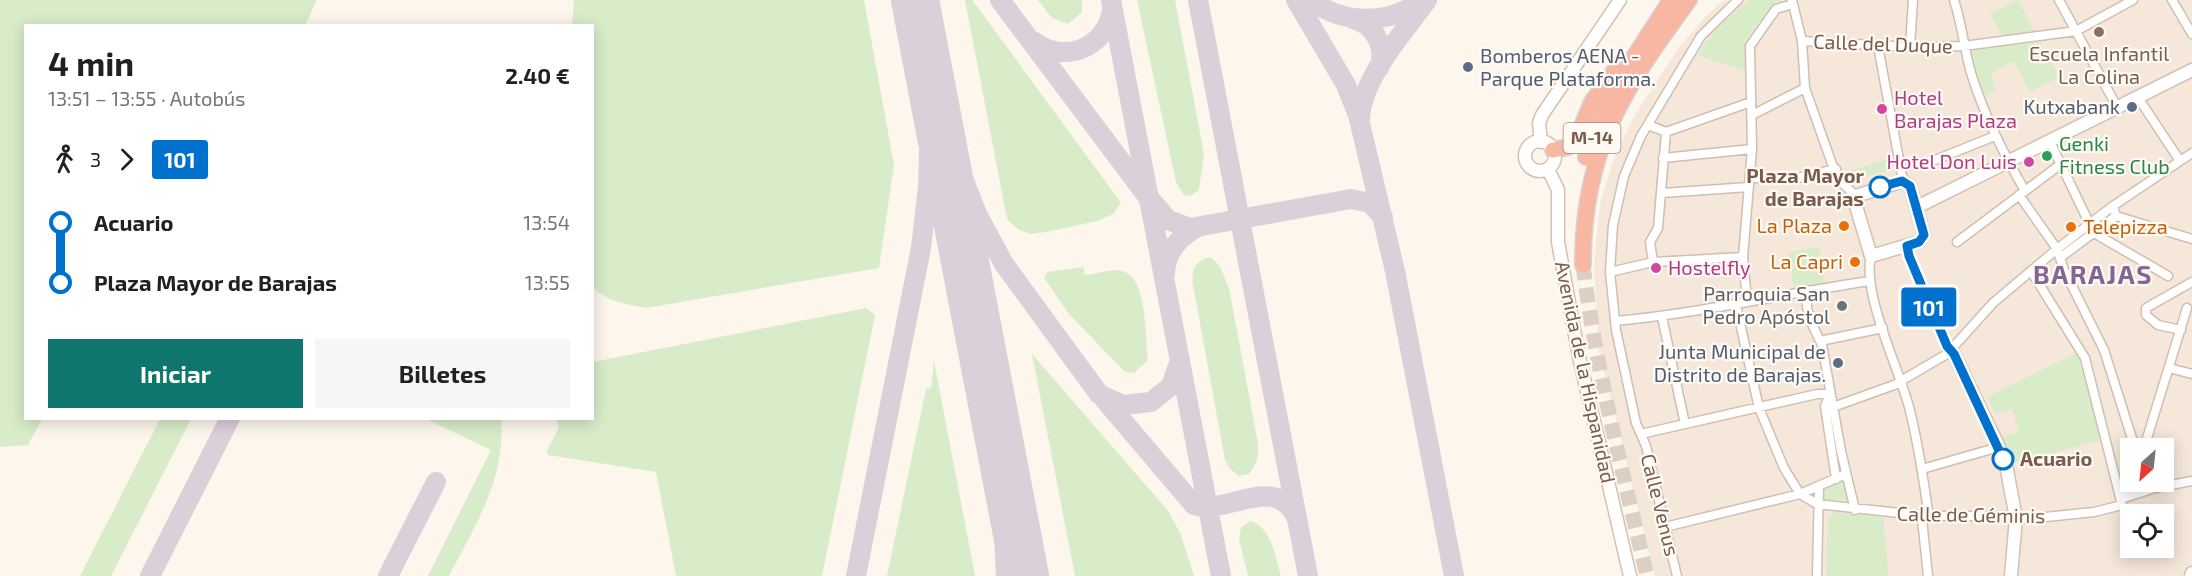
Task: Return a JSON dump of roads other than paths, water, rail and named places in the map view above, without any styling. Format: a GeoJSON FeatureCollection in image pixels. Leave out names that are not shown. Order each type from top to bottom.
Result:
{"type":"FeatureCollection","features":[{"type":"Feature","properties":{"kind":"highway","name":"M-14"},"geometry":{"type":"LineString","coordinates":[[1578,266],[1584,218],[1599,150],[1671,0]]}},
{"type":"Feature","properties":{"kind":"highway","name":"M-14"},"geometry":{"type":"LineString","coordinates":[[1660,27],[1689,0]]}},
{"type":"Feature","properties":{"kind":"highway"},"geometry":{"type":"LineString","coordinates":[[1547,146],[1568,147],[1576,140],[1597,95],[1639,37],[1683,18],[1699,0]]}},
{"type":"Feature","properties":{"kind":"street"},"geometry":{"type":"LineString","coordinates":[[1547,146],[1528,147],[1525,160],[1536,171],[1548,169],[1554,160],[1539,123],[1542,115],[1620,0]]}},
{"type":"Feature","properties":{"kind":"street","name":"Calle Venus"},"geometry":{"type":"LineString","coordinates":[[1677,576],[1641,434],[1635,420],[1615,321],[1610,272],[1613,225],[1624,176],[1648,125],[1701,36],[1738,0]]}},
{"type":"Feature","properties":{"kind":"street"},"geometry":{"type":"LineString","coordinates":[[1910,47],[1913,0]]}},
{"type":"Feature","properties":{"kind":"street"},"geometry":{"type":"LineString","coordinates":[[1954,0],[1964,46],[1995,136],[2022,193],[2059,253],[2104,350],[2132,438]]}},
{"type":"Feature","properties":{"kind":"street"},"geometry":{"type":"LineString","coordinates":[[2060,0],[2117,107]]}},
{"type":"Feature","properties":{"kind":"street"},"geometry":{"type":"LineString","coordinates":[[2076,31],[2133,0]]}},
{"type":"Feature","properties":{"kind":"street"},"geometry":{"type":"LineString","coordinates":[[2172,0],[2192,34]]}},
{"type":"Feature","properties":{"kind":"street"},"geometry":{"type":"LineString","coordinates":[[1747,301],[1743,256],[1752,149],[1750,46],[1776,9],[1793,2],[1802,41],[1805,88],[1836,169],[1837,178],[1856,196],[1856,206],[1871,256],[1869,281],[1902,381],[1922,469],[1927,516],[1922,519],[1928,576]]}},
{"type":"Feature","properties":{"kind":"street","name":"Calle del Duque"},"geometry":{"type":"LineString","coordinates":[[1802,41],[1910,47],[1964,46],[2076,31]]}},
{"type":"Feature","properties":{"kind":"street"},"geometry":{"type":"LineString","coordinates":[[1871,256],[1919,242],[1924,235],[1910,186],[1902,181],[1878,46]]}},
{"type":"Feature","properties":{"kind":"street"},"geometry":{"type":"LineString","coordinates":[[1917,207],[2192,70]]}},
{"type":"Feature","properties":{"kind":"street"},"geometry":{"type":"LineString","coordinates":[[1752,115],[1805,88]]}},
{"type":"Feature","properties":{"kind":"street"},"geometry":{"type":"LineString","coordinates":[[2137,96],[2180,161]]}},
{"type":"Feature","properties":{"kind":"street"},"geometry":{"type":"LineString","coordinates":[[1648,125],[1666,132],[1751,102]]}},
{"type":"Feature","properties":{"kind":"street"},"geometry":{"type":"LineString","coordinates":[[1653,262],[1650,242],[1658,228],[1666,132]]}},
{"type":"Feature","properties":{"kind":"street"},"geometry":{"type":"LineString","coordinates":[[1935,159],[1995,136]]}},
{"type":"Feature","properties":{"kind":"street"},"geometry":{"type":"LineString","coordinates":[[2050,142],[2094,233],[2168,276]]}},
{"type":"Feature","properties":{"kind":"street"},"geometry":{"type":"LineString","coordinates":[[1663,158],[1752,149]]}},
{"type":"Feature","properties":{"kind":"street"},"geometry":{"type":"LineString","coordinates":[[2059,253],[2090,223],[2192,153]]}},
{"type":"Feature","properties":{"kind":"street"},"geometry":{"type":"LineString","coordinates":[[1957,242],[2061,164]]}},
{"type":"Feature","properties":{"kind":"street","name":"Avenida de la Hispanidad"},"geometry":{"type":"LineString","coordinates":[[1548,169],[1558,190],[1558,243],[1579,357],[1630,576]]}},
{"type":"Feature","properties":{"kind":"street"},"geometry":{"type":"LineString","coordinates":[[1662,193],[1797,178],[1836,169]]}},
{"type":"Feature","properties":{"kind":"street"},"geometry":{"type":"LineString","coordinates":[[1856,196],[1902,181]]}},
{"type":"Feature","properties":{"kind":"street"},"geometry":{"type":"LineString","coordinates":[[2113,206],[2116,216]]}},
{"type":"Feature","properties":{"kind":"street"},"geometry":{"type":"LineString","coordinates":[[1833,407],[1902,381],[1950,350],[1994,303],[2031,271],[2094,233],[2116,216]]}},
{"type":"Feature","properties":{"kind":"street"},"geometry":{"type":"LineString","coordinates":[[2116,216],[2192,239]]}},
{"type":"Feature","properties":{"kind":"street"},"geometry":{"type":"LineString","coordinates":[[1907,246],[1919,282],[1950,350],[1999,447],[2016,518],[2011,576]]}},
{"type":"Feature","properties":{"kind":"street"},"geometry":{"type":"LineString","coordinates":[[1610,272],[1653,262],[1743,256]]}},
{"type":"Feature","properties":{"kind":"street"},"geometry":{"type":"LineString","coordinates":[[2031,271],[2085,358],[2121,502]]}},
{"type":"Feature","properties":{"kind":"street"},"geometry":{"type":"LineString","coordinates":[[1615,321],[1662,317],[1869,281]]}},
{"type":"Feature","properties":{"kind":"street"},"geometry":{"type":"LineString","coordinates":[[2181,330],[2153,322],[2146,315],[2145,308],[2192,282]]}},
{"type":"Feature","properties":{"kind":"street"},"geometry":{"type":"LineString","coordinates":[[1808,290],[1807,298],[1814,332],[1821,341],[1855,510]]}},
{"type":"Feature","properties":{"kind":"street"},"geometry":{"type":"LineString","coordinates":[[1736,305],[1759,408],[1784,468],[1800,494],[1817,504]]}},
{"type":"Feature","properties":{"kind":"street"},"geometry":{"type":"LineString","coordinates":[[2147,438],[2187,308]]}},
{"type":"Feature","properties":{"kind":"street"},"geometry":{"type":"LineString","coordinates":[[1662,317],[1685,424]]}},
{"type":"Feature","properties":{"kind":"street"},"geometry":{"type":"LineString","coordinates":[[1821,341],[1883,328]]}},
{"type":"Feature","properties":{"kind":"street"},"geometry":{"type":"LineString","coordinates":[[2169,368],[2192,374]]}},
{"type":"Feature","properties":{"kind":"street"},"geometry":{"type":"LineString","coordinates":[[1641,434],[1817,394],[1830,394]]}},
{"type":"Feature","properties":{"kind":"street"},"geometry":{"type":"LineString","coordinates":[[1830,394],[1825,406],[1836,479]]}},
{"type":"Feature","properties":{"kind":"street"},"geometry":{"type":"LineString","coordinates":[[1922,469],[1999,447]]}},
{"type":"Feature","properties":{"kind":"street"},"geometry":{"type":"LineString","coordinates":[[1665,527],[1800,494],[1846,474]]}},
{"type":"Feature","properties":{"kind":"street","name":"Calle de Géminis"},"geometry":{"type":"LineString","coordinates":[[1817,504],[1855,510],[1927,516],[2026,519],[2094,513],[2155,488],[2192,481]]}},
{"type":"Feature","properties":{"kind":"street"},"geometry":{"type":"LineString","coordinates":[[1817,576],[1819,486]]}},
{"type":"Feature","properties":{"kind":"street"},"geometry":{"type":"LineString","coordinates":[[2121,502],[2125,492]]}},
{"type":"Feature","properties":{"kind":"tunnel"},"geometry":{"type":"LineString","coordinates":[[1583,265],[1603,382],[1647,576]]}},
{"type":"Feature","properties":{"kind":"place","name":"Escuela Infantil La Colina"},"geometry":{"type":"Point","coordinates":[2099,32]}},
{"type":"Feature","properties":{"kind":"place","name":"Bomberos AENA - Parque Plataforma."},"geometry":{"type":"Point","coordinates":[1468,67]}},
{"type":"Feature","properties":{"kind":"place","name":"Kutxabank"},"geometry":{"type":"Point","coordinates":[2132,107]}},
{"type":"Feature","properties":{"kind":"place","name":"Hotel Barajas Plaza"},"geometry":{"type":"Point","coordinates":[1882,109]}},
{"type":"Feature","properties":{"kind":"place","name":"Genki Fitness Club"},"geometry":{"type":"Point","coordinates":[2047,156]}},
{"type":"Feature","properties":{"kind":"place","name":"Hotel Don Luis"},"geometry":{"type":"Point","coordinates":[2029,162]}},
{"type":"Feature","properties":{"kind":"place","name":"Plaza Mayor de Barajas"},"geometry":{"type":"Point","coordinates":[1880,187]}},
{"type":"Feature","properties":{"kind":"place","name":"La Plaza"},"geometry":{"type":"Point","coordinates":[1844,226]}},
{"type":"Feature","properties":{"kind":"place","name":"Telepizza"},"geometry":{"type":"Point","coordinates":[2071,227]}},
{"type":"Feature","properties":{"kind":"place","name":"La Capri"},"geometry":{"type":"Point","coordinates":[1855,262]}},
{"type":"Feature","properties":{"kind":"place","name":"Hostelfly"},"geometry":{"type":"Point","coordinates":[1656,268]}},
{"type":"Feature","properties":{"kind":"place","name":"Parroquia San Pedro Apóstol"},"geometry":{"type":"Point","coordinates":[1842,306]}},
{"type":"Feature","properties":{"kind":"place","name":"Junta Municipal de Distrito de Barajas."},"geometry":{"type":"Point","coordinates":[1838,363]}},
{"type":"Feature","properties":{"kind":"place","name":"Acuario"},"geometry":{"type":"Point","coordinates":[2003,459]}},
{"type":"Feature","properties":{"kind":"district","name":"BARAJAS"},"geometry":{"type":"Point","coordinates":[2093,275]}}]}
